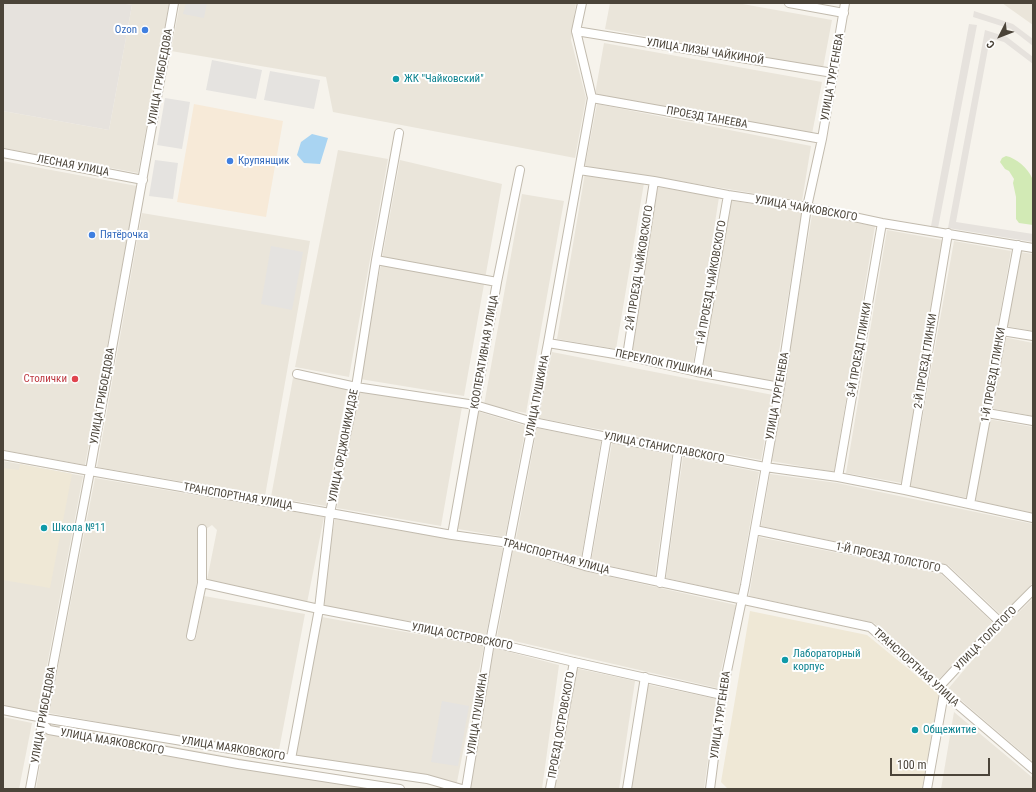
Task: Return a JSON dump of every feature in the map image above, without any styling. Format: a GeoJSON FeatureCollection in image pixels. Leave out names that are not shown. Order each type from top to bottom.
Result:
{"type":"FeatureCollection","features":[{"type":"Feature","properties":{"kind":"street","name":"УЛИЦА ГРИБОЕДОВА"},"geometry":{"type":"LineString","coordinates":[[30,789],[90,471],[174,3]]}},
{"type":"Feature","properties":{"kind":"street","name":"УЛИЦА ПУШКИНА"},"geometry":{"type":"LineString","coordinates":[[466,789],[490,642],[548,343],[592,98],[576,31],[582,3]]}},
{"type":"Feature","properties":{"kind":"street"},"geometry":{"type":"LineString","coordinates":[[789,3],[844,13]]}},
{"type":"Feature","properties":{"kind":"street","name":"УЛИЦА ТУРГЕНЕВА"},"geometry":{"type":"LineString","coordinates":[[710,789],[722,695],[742,600],[780,387],[806,207],[822,139],[846,3]]}},
{"type":"Feature","properties":{"kind":"street","name":"УЛИЦА ЛИЗЫ ЧАЙКИНОЙ"},"geometry":{"type":"LineString","coordinates":[[576,31],[833,73]]}},
{"type":"Feature","properties":{"kind":"street","name":"ПРОЕЗД ТАНЕЕВА"},"geometry":{"type":"LineString","coordinates":[[592,98],[822,139]]}},
{"type":"Feature","properties":{"kind":"street","name":"УЛИЦА ОРДЖОНИКИДЗЕ"},"geometry":{"type":"LineString","coordinates":[[291,759],[318,609],[330,513],[356,387],[376,260],[399,133]]}},
{"type":"Feature","properties":{"kind":"street","name":"ЛЕСНАЯ УЛИЦА"},"geometry":{"type":"LineString","coordinates":[[3,153],[142,180]]}},
{"type":"Feature","properties":{"kind":"street","name":"КООПЕРАТИВНАЯ УЛИЦА"},"geometry":{"type":"LineString","coordinates":[[452,535],[497,282],[520,170]]}},
{"type":"Feature","properties":{"kind":"street","name":"УЛИЦА ЧАЙКОВСКОГО"},"geometry":{"type":"LineString","coordinates":[[579,170],[654,181],[728,195],[806,207],[882,223],[1033,248]]}},
{"type":"Feature","properties":{"kind":"street","name":"2-Й ПРОЕЗД ЧАЙКОВСКОГО"},"geometry":{"type":"LineString","coordinates":[[627,356],[654,181]]}},
{"type":"Feature","properties":{"kind":"street","name":"1-Й ПРОЕЗД ЧАЙКОВСКОГО"},"geometry":{"type":"LineString","coordinates":[[697,372],[728,195]]}},
{"type":"Feature","properties":{"kind":"street","name":"3-Й ПРОЕЗД ГЛИНКИ"},"geometry":{"type":"LineString","coordinates":[[838,477],[882,223]]}},
{"type":"Feature","properties":{"kind":"street","name":"2-Й ПРОЕЗД ГЛИНКИ"},"geometry":{"type":"LineString","coordinates":[[905,490],[948,233]]}},
{"type":"Feature","properties":{"kind":"street","name":"1-Й ПРОЕЗД ГЛИНКИ"},"geometry":{"type":"LineString","coordinates":[[970,504],[1018,245]]}},
{"type":"Feature","properties":{"kind":"street"},"geometry":{"type":"LineString","coordinates":[[376,260],[497,282]]}},
{"type":"Feature","properties":{"kind":"street"},"geometry":{"type":"LineString","coordinates":[[1002,331],[1033,336]]}},
{"type":"Feature","properties":{"kind":"street","name":"ПЕРЕУЛОК ПУШКИНА"},"geometry":{"type":"LineString","coordinates":[[548,343],[627,356],[697,372],[780,387]]}},
{"type":"Feature","properties":{"kind":"street","name":"УЛИЦА СТАНИСЛАВСКОГО"},"geometry":{"type":"LineString","coordinates":[[296,374],[356,387],[475,405],[533,422],[607,437],[765,467],[838,477],[1033,518]]}},
{"type":"Feature","properties":{"kind":"street"},"geometry":{"type":"LineString","coordinates":[[987,413],[1033,421]]}},
{"type":"Feature","properties":{"kind":"street"},"geometry":{"type":"LineString","coordinates":[[585,566],[607,437]]}},
{"type":"Feature","properties":{"kind":"street"},"geometry":{"type":"LineString","coordinates":[[660,582],[678,450]]}},
{"type":"Feature","properties":{"kind":"street","name":"ТРАНСПОРТНАЯ УЛИЦА"},"geometry":{"type":"LineString","coordinates":[[3,455],[452,535],[509,543],[585,566],[870,627],[1033,769]]}},
{"type":"Feature","properties":{"kind":"street"},"geometry":{"type":"LineString","coordinates":[[191,636],[202,583],[202,529]]}},
{"type":"Feature","properties":{"kind":"street","name":"1-Й ПРОЕЗД ТОЛСТОГО"},"geometry":{"type":"LineString","coordinates":[[755,530],[944,569],[1001,623]]}},
{"type":"Feature","properties":{"kind":"street","name":"УЛИЦА ОСТРОВСКОГО"},"geometry":{"type":"LineString","coordinates":[[202,583],[318,609],[490,642],[722,695]]}},
{"type":"Feature","properties":{"kind":"street","name":"УЛИЦА ТОЛСТОГО"},"geometry":{"type":"LineString","coordinates":[[942,690],[977,646],[1033,590]]}},
{"type":"Feature","properties":{"kind":"street","name":"ПРОЕЗД ОСТРОВСКОГО"},"geometry":{"type":"LineString","coordinates":[[550,789],[574,662]]}},
{"type":"Feature","properties":{"kind":"street"},"geometry":{"type":"LineString","coordinates":[[626,789],[645,677]]}},
{"type":"Feature","properties":{"kind":"street"},"geometry":{"type":"LineString","coordinates":[[927,789],[942,690]]}},
{"type":"Feature","properties":{"kind":"street","name":"УЛИЦА МАЯКОВСКОГО"},"geometry":{"type":"LineString","coordinates":[[3,710],[42,720],[427,779],[462,789]]}},
{"type":"Feature","properties":{"kind":"street","name":"УЛИЦА МАЯКОВСКОГО"},"geometry":{"type":"LineString","coordinates":[[42,720],[49,730],[238,764],[400,789]]}},
{"type":"Feature","properties":{"kind":"shaded area"},"geometry":{"type":"Polygon","coordinates":[[[3,3],[120,3],[132,5],[109,130],[3,111],[3,3]]]}},
{"type":"Feature","properties":{"kind":"shaded area"},"geometry":{"type":"Polygon","coordinates":[[[120,3],[169,3],[138,173],[3,148],[3,111],[109,130],[132,5],[120,3]]]}},
{"type":"Feature","properties":{"kind":"shaded area"},"geometry":{"type":"Polygon","coordinates":[[[180,3],[576,3],[571,40],[586,98],[575,158],[333,112],[326,77],[171,51],[180,3]]]}},
{"type":"Feature","properties":{"kind":"shaded area"},"geometry":{"type":"Polygon","coordinates":[[[186,3],[207,3],[204,18],[183,14],[186,3]]]}},
{"type":"Feature","properties":{"kind":"shaded area"},"geometry":{"type":"Polygon","coordinates":[[[610,3],[737,3],[832,20],[823,68],[605,29],[610,3]]]}},
{"type":"Feature","properties":{"kind":"shaded area"},"geometry":{"type":"Polygon","coordinates":[[[1002,3],[1033,3],[1033,25],[1002,3]]]}},
{"type":"Feature","properties":{"kind":"shaded area"},"geometry":{"type":"Polygon","coordinates":[[[974,11],[1013,24],[1033,39],[1033,46],[1011,29],[973,17],[974,11]]]}},
{"type":"Feature","properties":{"kind":"shaded area"},"geometry":{"type":"Polygon","coordinates":[[[969,24],[977,25],[938,228],[931,226],[969,24]]]}},
{"type":"Feature","properties":{"kind":"shaded area"},"geometry":{"type":"Polygon","coordinates":[[[985,30],[1007,37],[1033,57],[1033,64],[1004,42],[990,38],[956,222],[1033,234],[1033,242],[948,228],[985,30]]]}},
{"type":"Feature","properties":{"kind":"shaded area"},"geometry":{"type":"Polygon","coordinates":[[[604,43],[822,82],[812,134],[595,94],[604,43]]]}},
{"type":"Feature","properties":{"kind":"shaded area"},"geometry":{"type":"Polygon","coordinates":[[[212,60],[262,70],[256,99],[206,90],[212,60]]]}},
{"type":"Feature","properties":{"kind":"shaded area"},"geometry":{"type":"Polygon","coordinates":[[[270,71],[320,80],[314,109],[264,100],[270,71]]]}},
{"type":"Feature","properties":{"kind":"shaded area"},"geometry":{"type":"Polygon","coordinates":[[[165,98],[190,102],[182,149],[157,145],[165,98]]]}},
{"type":"Feature","properties":{"kind":"shaded area","name":"Крупянщик"},"geometry":{"type":"Polygon","coordinates":[[[194,104],[283,121],[266,217],[177,202],[194,104]]]}},
{"type":"Feature","properties":{"kind":"shaded area"},"geometry":{"type":"Polygon","coordinates":[[[597,104],[811,146],[802,201],[585,166],[597,104]]]}},
{"type":"Feature","properties":{"kind":"shaded area"},"geometry":{"type":"Polygon","coordinates":[[[338,150],[388,159],[349,377],[295,367],[338,150]]]}},
{"type":"Feature","properties":{"kind":"shaded area"},"geometry":{"type":"Polygon","coordinates":[[[155,160],[178,163],[173,199],[149,196],[155,160]]]}},
{"type":"Feature","properties":{"kind":"shaded area"},"geometry":{"type":"Polygon","coordinates":[[[400,160],[502,184],[464,396],[360,379],[400,160]]]}},
{"type":"Feature","properties":{"kind":"shaded area"},"geometry":{"type":"Polygon","coordinates":[[[3,161],[137,186],[85,465],[3,450],[3,161]]]}},
{"type":"Feature","properties":{"kind":"shaded area"},"geometry":{"type":"Polygon","coordinates":[[[585,173],[644,183],[616,349],[557,339],[585,173]]]}},
{"type":"Feature","properties":{"kind":"shaded area"},"geometry":{"type":"Polygon","coordinates":[[[658,187],[719,197],[693,364],[631,354],[658,187]]]}},
{"type":"Feature","properties":{"kind":"shaded area"},"geometry":{"type":"Polygon","coordinates":[[[522,194],[564,201],[526,413],[484,405],[522,194]]]}},
{"type":"Feature","properties":{"kind":"shaded area"},"geometry":{"type":"Polygon","coordinates":[[[728,200],[802,212],[774,382],[700,370],[728,200]]]}},
{"type":"Feature","properties":{"kind":"shaded area"},"geometry":{"type":"Polygon","coordinates":[[[142,213],[310,241],[265,496],[97,467],[142,213]]]}},
{"type":"Feature","properties":{"kind":"shaded area"},"geometry":{"type":"Polygon","coordinates":[[[812,215],[875,226],[834,472],[771,461],[812,215]]]}},
{"type":"Feature","properties":{"kind":"shaded area"},"geometry":{"type":"Polygon","coordinates":[[[887,230],[943,240],[902,483],[846,473],[887,230]]]}},
{"type":"Feature","properties":{"kind":"shaded area"},"geometry":{"type":"Polygon","coordinates":[[[954,241],[1011,251],[968,498],[910,487],[954,241]]]}},
{"type":"Feature","properties":{"kind":"shaded area"},"geometry":{"type":"Polygon","coordinates":[[[271,246],[303,252],[292,310],[261,304],[271,246]]]}},
{"type":"Feature","properties":{"kind":"shaded area"},"geometry":{"type":"Polygon","coordinates":[[[1019,252],[1033,254],[1033,331],[1005,326],[1019,252]]]}},
{"type":"Feature","properties":{"kind":"shaded area"},"geometry":{"type":"Polygon","coordinates":[[[1003,337],[1033,343],[1033,416],[990,408],[1003,337]]]}},
{"type":"Feature","properties":{"kind":"shaded area"},"geometry":{"type":"Polygon","coordinates":[[[552,352],[773,395],[761,460],[539,418],[552,352]]]}},
{"type":"Feature","properties":{"kind":"shaded area"},"geometry":{"type":"Polygon","coordinates":[[[293,378],[347,388],[326,506],[271,497],[293,378]]]}},
{"type":"Feature","properties":{"kind":"shaded area"},"geometry":{"type":"Polygon","coordinates":[[[358,390],[462,407],[441,526],[337,508],[358,390]]]}},
{"type":"Feature","properties":{"kind":"shaded area"},"geometry":{"type":"Polygon","coordinates":[[[473,410],[526,426],[505,537],[452,528],[473,410]]]}},
{"type":"Feature","properties":{"kind":"shaded area"},"geometry":{"type":"Polygon","coordinates":[[[988,419],[1033,427],[1033,513],[973,500],[988,419]]]}},
{"type":"Feature","properties":{"kind":"shaded area"},"geometry":{"type":"Polygon","coordinates":[[[537,428],[601,441],[581,559],[516,539],[537,428]]]}},
{"type":"Feature","properties":{"kind":"shaded area"},"geometry":{"type":"Polygon","coordinates":[[[612,443],[672,455],[655,576],[591,562],[612,443]]]}},
{"type":"Feature","properties":{"kind":"shaded area"},"geometry":{"type":"Polygon","coordinates":[[[683,457],[759,472],[738,594],[666,578],[683,457]]]}},
{"type":"Feature","properties":{"kind":"shaded area"},"geometry":{"type":"Polygon","coordinates":[[[3,461],[83,476],[38,713],[3,706],[3,461]]]}},
{"type":"Feature","properties":{"kind":"shaded area"},"geometry":{"type":"Polygon","coordinates":[[[20,464],[72,474],[50,588],[3,580],[3,468],[19,470],[20,464]]]}},
{"type":"Feature","properties":{"kind":"shaded area"},"geometry":{"type":"Polygon","coordinates":[[[770,474],[837,483],[1033,524],[1033,583],[1001,615],[948,565],[761,526],[770,474]]]}},
{"type":"Feature","properties":{"kind":"shaded area"},"geometry":{"type":"Polygon","coordinates":[[[95,478],[324,517],[307,603],[206,585],[217,530],[212,525],[206,529],[187,640],[196,638],[204,596],[305,614],[278,755],[49,713],[95,478]]]}},
{"type":"Feature","properties":{"kind":"shaded area"},"geometry":{"type":"Polygon","coordinates":[[[335,519],[503,548],[486,635],[318,605],[335,519]]]}},
{"type":"Feature","properties":{"kind":"shaded area"},"geometry":{"type":"Polygon","coordinates":[[[759,537],[941,574],[993,623],[938,680],[874,623],[749,596],[759,537]]]}},
{"type":"Feature","properties":{"kind":"shaded area"},"geometry":{"type":"Polygon","coordinates":[[[513,550],[584,571],[736,605],[717,688],[497,637],[513,550]]]}},
{"type":"Feature","properties":{"kind":"shaded area"},"geometry":{"type":"Polygon","coordinates":[[[1033,598],[1033,762],[948,689],[981,650],[1033,598]]]}},
{"type":"Feature","properties":{"kind":"shaded area"},"geometry":{"type":"Polygon","coordinates":[[[750,611],[867,635],[939,694],[922,789],[728,789],[721,782],[750,611]]]}},
{"type":"Feature","properties":{"kind":"shaded area"},"geometry":{"type":"Polygon","coordinates":[[[316,616],[484,646],[456,787],[289,757],[316,616]]]}},
{"type":"Feature","properties":{"kind":"shaded area"},"geometry":{"type":"Polygon","coordinates":[[[494,648],[559,665],[542,789],[467,789],[494,648]]]}},
{"type":"Feature","properties":{"kind":"shaded area"},"geometry":{"type":"Polygon","coordinates":[[[570,667],[635,681],[619,789],[553,789],[570,667]]]}},
{"type":"Feature","properties":{"kind":"shaded area"},"geometry":{"type":"Polygon","coordinates":[[[646,684],[716,699],[704,789],[630,789],[646,684]]]}},
{"type":"Feature","properties":{"kind":"shaded area"},"geometry":{"type":"Polygon","coordinates":[[[442,701],[469,706],[458,766],[431,762],[442,701]]]}},
{"type":"Feature","properties":{"kind":"shaded area"},"geometry":{"type":"Polygon","coordinates":[[[954,712],[1033,778],[1033,789],[941,789],[954,712]]]}},
{"type":"Feature","properties":{"kind":"shaded area"},"geometry":{"type":"Polygon","coordinates":[[[3,717],[32,723],[19,789],[3,789],[3,717]]]}},
{"type":"Feature","properties":{"kind":"shaded area"},"geometry":{"type":"Polygon","coordinates":[[[47,724],[411,789],[36,789],[47,724]]]}},
{"type":"Feature","properties":{"kind":"green space"},"geometry":{"type":"Polygon","coordinates":[[[1006,156],[1021,164],[1032,178],[1034,193],[1033,225],[1019,223],[1016,219],[1014,179],[1009,171],[1005,169],[1000,162],[1002,158],[1006,156]]]}},
{"type":"Feature","properties":{"kind":"water"},"geometry":{"type":"Polygon","coordinates":[[[312,134],[328,138],[320,164],[304,163],[297,155],[301,142],[312,134]]]}},
{"type":"Feature","properties":{"kind":"place","name":"Ozon"},"geometry":{"type":"Point","coordinates":[145,30]}},
{"type":"Feature","properties":{"kind":"place","name":"ЖК \"Чайковский\""},"geometry":{"type":"Point","coordinates":[396,79]}},
{"type":"Feature","properties":{"kind":"place","name":"Крупянщик"},"geometry":{"type":"Point","coordinates":[230,161]}},
{"type":"Feature","properties":{"kind":"place","name":"Пятёрочка"},"geometry":{"type":"Point","coordinates":[92,235]}},
{"type":"Feature","properties":{"kind":"place","name":"Столички"},"geometry":{"type":"Point","coordinates":[75,379]}},
{"type":"Feature","properties":{"kind":"place","name":"Школа №11"},"geometry":{"type":"Point","coordinates":[44,528]}},
{"type":"Feature","properties":{"kind":"place","name":"Лабораторный корпус"},"geometry":{"type":"Point","coordinates":[785,660]}},
{"type":"Feature","properties":{"kind":"place","name":"Общежитие"},"geometry":{"type":"Point","coordinates":[915,730]}}]}
